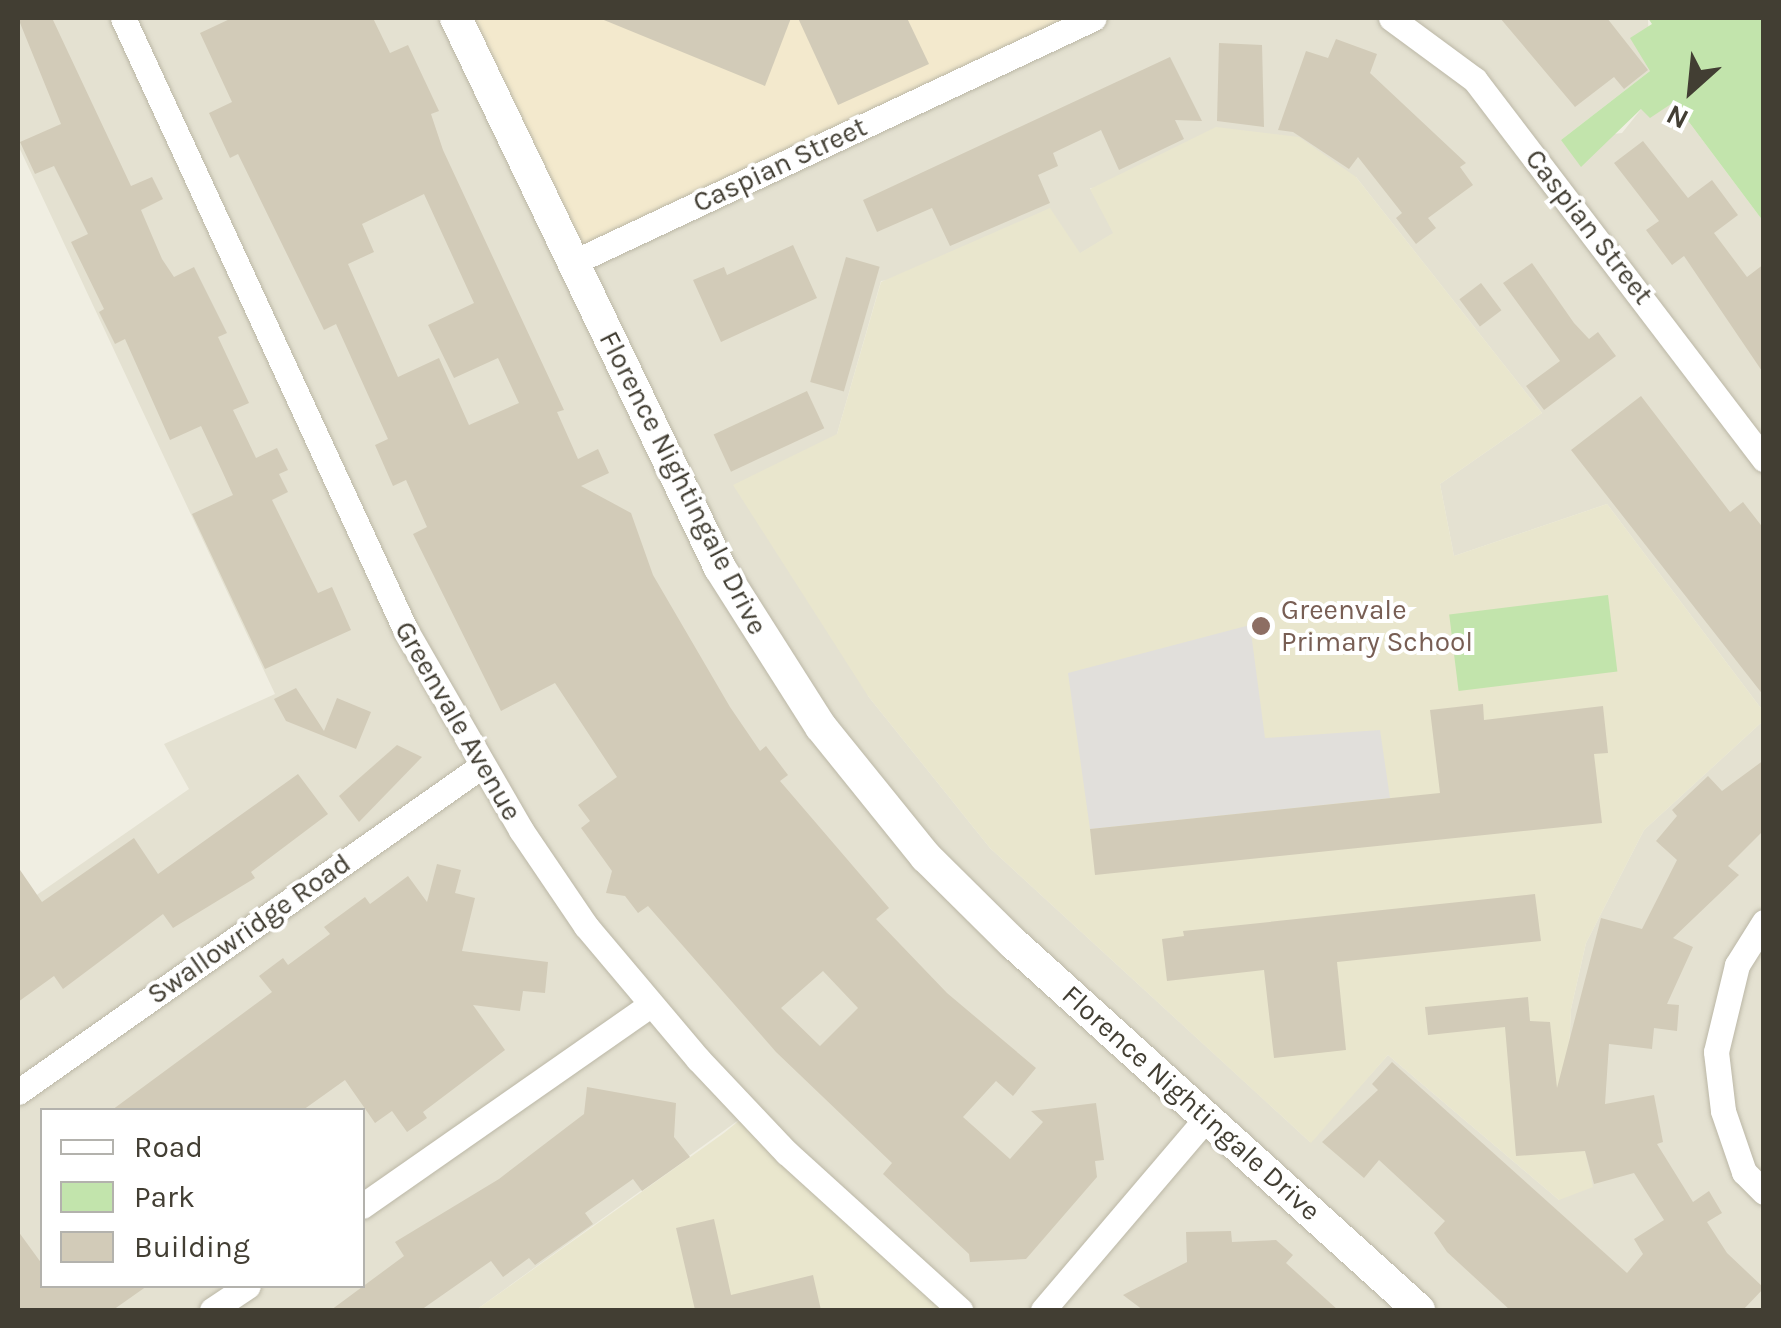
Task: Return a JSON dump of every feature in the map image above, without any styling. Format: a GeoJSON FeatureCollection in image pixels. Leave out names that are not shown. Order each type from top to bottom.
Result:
{"type":"FeatureCollection","features":[{"type":"Feature","properties":{"kind":"street","name":"Greenvale Avenue"},"geometry":{"type":"LineString","coordinates":[[122,18],[389,595],[480,766],[553,879],[650,1005],[788,1153],[960,1310]]}},
{"type":"Feature","properties":{"kind":"street","name":"Florence Nightingale Drive"},"geometry":{"type":"LineString","coordinates":[[456,18],[720,568],[821,728],[926,857],[1419,1310]]}},
{"type":"Feature","properties":{"kind":"street","name":"Caspian Street"},"geometry":{"type":"LineString","coordinates":[[574,262],[1094,18]]}},
{"type":"Feature","properties":{"kind":"street","name":"Caspian Street"},"geometry":{"type":"LineString","coordinates":[[1391,18],[1474,80],[1764,459]]}},
{"type":"Feature","properties":{"kind":"street","name":"Swallowridge Road"},"geometry":{"type":"LineString","coordinates":[[18,1092],[480,766]]}},
{"type":"Feature","properties":{"kind":"street"},"geometry":{"type":"LineString","coordinates":[[1764,922],[1737,965],[1716,1052],[1723,1111],[1744,1172],[1764,1192]]}},
{"type":"Feature","properties":{"kind":"street"},"geometry":{"type":"LineString","coordinates":[[365,1204],[650,1005]]}},
{"type":"Feature","properties":{"kind":"street"},"geometry":{"type":"LineString","coordinates":[[1043,1310],[1207,1117]]}},
{"type":"Feature","properties":{"kind":"street"},"geometry":{"type":"LineString","coordinates":[[212,1310],[245,1288]]}},
{"type":"Feature","properties":{"kind":"shaded area"},"geometry":{"type":"Polygon","coordinates":[[[18,18],[1648,18],[1650,71],[1561,140],[1622,133],[1642,108],[1674,102],[1763,221],[1763,711],[1607,504],[1454,556],[1440,484],[1542,413],[1356,177],[1090,188],[1114,233],[1079,254],[881,281],[837,434],[868,696],[990,848],[1310,1142],[1388,1055],[1559,1200],[1577,1131],[1568,1073],[1571,1009],[1586,943],[1644,830],[1763,721],[1763,1310],[959,1310],[747,1114],[476,1310],[18,1310],[18,908],[189,789],[164,744],[275,694],[18,145],[18,18]]]}},
{"type":"Feature","properties":{"kind":"shaded area"},"geometry":{"type":"Polygon","coordinates":[[[456,18],[1090,18],[571,260],[456,18]]]}},
{"type":"Feature","properties":{"kind":"shaded area","name":"Greenvale Primary School"},"geometry":{"type":"Polygon","coordinates":[[[1216,127],[1299,137],[1356,177],[1542,413],[1440,484],[1454,556],[1607,504],[1763,711],[1763,721],[1644,830],[1586,943],[1571,1009],[1568,1073],[1593,1187],[1559,1200],[1388,1055],[1311,1143],[990,848],[868,696],[733,485],[837,434],[881,282],[1050,208],[1080,253],[1113,233],[1090,189],[1216,127]]]}},
{"type":"Feature","properties":{"kind":"shaded area"},"geometry":{"type":"Polygon","coordinates":[[[1250,625],[1265,738],[1380,730],[1390,798],[1090,829],[1068,673],[1250,625]]]}},
{"type":"Feature","properties":{"kind":"shaded area"},"geometry":{"type":"Polygon","coordinates":[[[747,1114],[959,1310],[476,1310],[724,1133],[747,1114]]]}},
{"type":"Feature","properties":{"kind":"green space"},"geometry":{"type":"Polygon","coordinates":[[[1648,18],[1763,18],[1763,221],[1674,102],[1650,118],[1641,109],[1581,167],[1561,140],[1650,71],[1630,38],[1652,24],[1648,18]]]}},
{"type":"Feature","properties":{"kind":"green space"},"geometry":{"type":"Polygon","coordinates":[[[1608,595],[1617,671],[1459,691],[1449,614],[1608,595]]]}},
{"type":"Feature","properties":{"kind":"building"},"geometry":{"type":"Polygon","coordinates":[[[18,18],[52,18],[131,186],[152,177],[163,199],[141,210],[162,259],[174,277],[194,267],[227,333],[218,337],[249,403],[233,410],[256,458],[277,448],[288,470],[279,474],[288,492],[272,500],[318,593],[332,587],[351,630],[265,669],[192,514],[233,495],[223,473],[201,426],[170,440],[125,339],[115,344],[99,312],[104,309],[71,242],[88,234],[54,166],[35,174],[20,142],[61,124],[18,18]]]}},
{"type":"Feature","properties":{"kind":"building"},"geometry":{"type":"Polygon","coordinates":[[[232,18],[373,18],[390,53],[408,45],[439,111],[431,114],[443,150],[564,410],[557,412],[578,459],[598,449],[609,473],[581,486],[631,513],[653,575],[730,707],[760,751],[766,746],[788,775],[780,781],[889,908],[876,919],[947,993],[1036,1068],[1013,1096],[996,1081],[963,1117],[1010,1159],[1043,1122],[1031,1111],[1096,1103],[1104,1160],[1095,1161],[1097,1177],[1026,1259],[970,1262],[969,1254],[883,1174],[892,1163],[776,1052],[648,906],[638,913],[625,896],[606,893],[612,871],[581,828],[590,821],[578,805],[617,777],[555,683],[501,711],[413,534],[427,527],[406,480],[393,486],[375,445],[388,439],[336,324],[324,330],[238,154],[230,158],[209,113],[232,102],[200,33],[232,18]],[[424,194],[362,224],[374,252],[348,264],[398,377],[439,358],[469,425],[519,403],[498,358],[454,378],[428,325],[474,303],[424,194]],[[823,971],[781,1008],[820,1046],[858,1008],[823,971]]]}},
{"type":"Feature","properties":{"kind":"building"},"geometry":{"type":"Polygon","coordinates":[[[599,18],[791,18],[765,86],[599,18]]]}},
{"type":"Feature","properties":{"kind":"building"},"geometry":{"type":"Polygon","coordinates":[[[798,18],[907,18],[929,64],[838,105],[798,18]]]}},
{"type":"Feature","properties":{"kind":"building"},"geometry":{"type":"Polygon","coordinates":[[[1500,18],[1607,18],[1648,70],[1624,89],[1614,77],[1575,107],[1500,18]]]}},
{"type":"Feature","properties":{"kind":"building"},"geometry":{"type":"Polygon","coordinates":[[[1336,39],[1377,54],[1370,73],[1466,163],[1460,167],[1473,185],[1428,218],[1436,228],[1416,244],[1396,218],[1402,213],[1358,157],[1349,169],[1293,132],[1278,130],[1306,51],[1328,58],[1336,39]]]}},
{"type":"Feature","properties":{"kind":"building"},"geometry":{"type":"Polygon","coordinates":[[[1219,43],[1262,45],[1264,127],[1217,121],[1219,43]]]}},
{"type":"Feature","properties":{"kind":"building"},"geometry":{"type":"Polygon","coordinates":[[[1170,57],[1202,121],[1175,120],[1184,139],[1119,170],[1101,130],[1053,153],[1058,166],[1038,175],[1050,203],[950,246],[932,208],[877,232],[863,200],[1170,57]]]}},
{"type":"Feature","properties":{"kind":"building"},"geometry":{"type":"Polygon","coordinates":[[[1643,141],[1688,198],[1712,180],[1738,215],[1714,233],[1747,277],[1764,264],[1764,374],[1684,256],[1672,265],[1646,230],[1659,221],[1614,163],[1643,141]]]}},
{"type":"Feature","properties":{"kind":"building"},"geometry":{"type":"Polygon","coordinates":[[[793,245],[817,298],[721,342],[693,280],[724,267],[727,275],[793,245]]]}},
{"type":"Feature","properties":{"kind":"building"},"geometry":{"type":"Polygon","coordinates":[[[846,257],[880,267],[844,392],[810,382],[846,257]]]}},
{"type":"Feature","properties":{"kind":"building"},"geometry":{"type":"Polygon","coordinates":[[[1532,263],[1574,323],[1589,339],[1598,332],[1616,356],[1544,410],[1526,386],[1560,361],[1503,283],[1532,263]]]}},
{"type":"Feature","properties":{"kind":"building"},"geometry":{"type":"Polygon","coordinates":[[[1481,283],[1501,310],[1480,326],[1459,299],[1481,283]]]}},
{"type":"Feature","properties":{"kind":"building"},"geometry":{"type":"Polygon","coordinates":[[[807,391],[824,428],[731,472],[714,435],[807,391]]]}},
{"type":"Feature","properties":{"kind":"building"},"geometry":{"type":"Polygon","coordinates":[[[1641,396],[1730,512],[1743,502],[1764,529],[1764,696],[1571,450],[1641,396]]]}},
{"type":"Feature","properties":{"kind":"building"},"geometry":{"type":"Polygon","coordinates":[[[296,688],[324,731],[337,698],[371,712],[356,749],[286,721],[274,699],[296,688]]]}},
{"type":"Feature","properties":{"kind":"building"},"geometry":{"type":"Polygon","coordinates":[[[1483,704],[1484,720],[1603,706],[1608,753],[1594,754],[1602,823],[1095,875],[1090,829],[1440,793],[1430,710],[1483,704]]]}},
{"type":"Feature","properties":{"kind":"building"},"geometry":{"type":"Polygon","coordinates":[[[397,745],[422,757],[359,822],[339,796],[397,745]]]}},
{"type":"Feature","properties":{"kind":"building"},"geometry":{"type":"Polygon","coordinates":[[[1764,760],[1764,830],[1728,866],[1739,875],[1673,938],[1693,947],[1667,1004],[1679,1005],[1677,1031],[1654,1028],[1652,1049],[1609,1044],[1605,1104],[1654,1095],[1663,1142],[1657,1144],[1693,1202],[1709,1191],[1722,1213],[1707,1222],[1727,1253],[1764,1288],[1743,1310],[1510,1310],[1447,1252],[1434,1233],[1445,1221],[1379,1160],[1364,1178],[1322,1142],[1378,1090],[1372,1084],[1392,1062],[1627,1273],[1643,1254],[1634,1239],[1664,1220],[1634,1173],[1594,1184],[1585,1151],[1516,1156],[1505,1027],[1428,1035],[1425,1007],[1528,997],[1530,1021],[1550,1022],[1557,1088],[1601,918],[1642,929],[1677,860],[1656,841],[1677,816],[1672,810],[1708,776],[1722,791],[1764,760]]]}},
{"type":"Feature","properties":{"kind":"building"},"geometry":{"type":"Polygon","coordinates":[[[298,774],[328,814],[251,872],[255,878],[173,928],[163,914],[63,989],[54,976],[18,1002],[18,867],[42,902],[134,838],[158,874],[298,774]]]}},
{"type":"Feature","properties":{"kind":"building"},"geometry":{"type":"Polygon","coordinates":[[[437,864],[461,870],[455,893],[475,898],[462,951],[548,962],[545,993],[523,991],[520,1011],[473,1005],[505,1050],[423,1112],[427,1118],[407,1132],[392,1111],[375,1123],[345,1080],[306,1108],[115,1108],[272,992],[259,976],[283,958],[288,965],[330,934],[324,927],[365,897],[370,904],[408,876],[427,902],[437,864]]]}},
{"type":"Feature","properties":{"kind":"building"},"geometry":{"type":"Polygon","coordinates":[[[1535,894],[1541,941],[1337,962],[1346,1050],[1274,1058],[1264,970],[1167,981],[1162,939],[1184,936],[1183,931],[1535,894]]]}},
{"type":"Feature","properties":{"kind":"building"},"geometry":{"type":"Polygon","coordinates":[[[587,1087],[676,1103],[674,1137],[690,1157],[642,1191],[633,1179],[585,1213],[593,1224],[535,1265],[529,1258],[503,1277],[491,1261],[421,1310],[331,1310],[404,1256],[395,1242],[499,1179],[584,1114],[587,1087]]]}},
{"type":"Feature","properties":{"kind":"building"},"geometry":{"type":"Polygon","coordinates":[[[714,1219],[731,1295],[813,1275],[821,1310],[695,1310],[676,1228],[714,1219]]]}},
{"type":"Feature","properties":{"kind":"building"},"geometry":{"type":"Polygon","coordinates":[[[18,1231],[40,1261],[40,1288],[144,1288],[113,1310],[18,1310],[18,1231]]]}},
{"type":"Feature","properties":{"kind":"building"},"geometry":{"type":"Polygon","coordinates":[[[1231,1231],[1232,1242],[1276,1240],[1293,1255],[1286,1263],[1338,1310],[1143,1310],[1123,1295],[1187,1262],[1186,1232],[1231,1231]]]}},
{"type":"Feature","properties":{"kind":"place","name":"Greenvale Primary School"},"geometry":{"type":"Point","coordinates":[1261,626]}}]}
